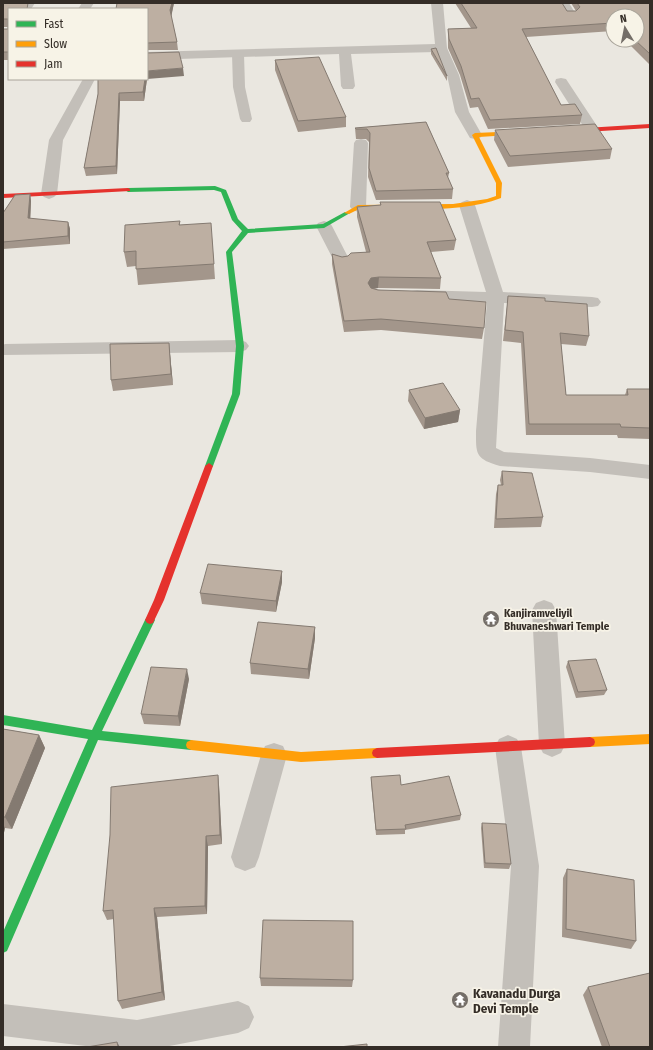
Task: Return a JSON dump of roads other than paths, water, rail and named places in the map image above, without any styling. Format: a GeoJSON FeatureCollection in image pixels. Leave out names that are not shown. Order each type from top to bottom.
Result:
{"type":"FeatureCollection","features":[{"type":"Feature","properties":{"kind":"street"},"geometry":{"type":"LineString","coordinates":[[3,947],[95,735],[159,600],[234,401],[236,394],[240,346],[229,252],[246,231],[324,226],[358,207],[467,205],[493,201],[499,197],[499,183],[462,112],[453,74],[441,48],[437,3]]}},
{"type":"Feature","properties":{"kind":"street"},"geometry":{"type":"LineString","coordinates":[[563,3],[572,16]]}},
{"type":"Feature","properties":{"kind":"street"},"geometry":{"type":"LineString","coordinates":[[148,56],[345,52],[441,48]]}},
{"type":"Feature","properties":{"kind":"street"},"geometry":{"type":"LineString","coordinates":[[345,52],[348,86]]}},
{"type":"Feature","properties":{"kind":"street"},"geometry":{"type":"LineString","coordinates":[[49,194],[56,140],[88,80]]}},
{"type":"Feature","properties":{"kind":"street"},"geometry":{"type":"LineString","coordinates":[[561,82],[592,130]]}},
{"type":"Feature","properties":{"kind":"street"},"geometry":{"type":"LineString","coordinates":[[561,131],[650,126]]}},
{"type":"Feature","properties":{"kind":"street"},"geometry":{"type":"LineString","coordinates":[[475,136],[538,132]]}},
{"type":"Feature","properties":{"kind":"street"},"geometry":{"type":"LineString","coordinates":[[358,207],[361,143]]}},
{"type":"Feature","properties":{"kind":"street"},"geometry":{"type":"LineString","coordinates":[[3,196],[215,188],[224,191],[228,198],[235,220],[246,231]]}},
{"type":"Feature","properties":{"kind":"street"},"geometry":{"type":"LineString","coordinates":[[467,205],[496,296],[486,431],[486,451],[500,459],[590,465],[650,472]]}},
{"type":"Feature","properties":{"kind":"street"},"geometry":{"type":"LineString","coordinates":[[324,226],[342,261]]}},
{"type":"Feature","properties":{"kind":"street"},"geometry":{"type":"LineString","coordinates":[[401,294],[496,296],[592,302]]}},
{"type":"Feature","properties":{"kind":"street"},"geometry":{"type":"LineString","coordinates":[[5,350],[240,346]]}},
{"type":"Feature","properties":{"kind":"street"},"geometry":{"type":"LineString","coordinates":[[544,610],[552,746]]}},
{"type":"Feature","properties":{"kind":"street"},"geometry":{"type":"LineString","coordinates":[[3,720],[95,735],[301,757],[552,746],[650,739]]}},
{"type":"Feature","properties":{"kind":"street"},"geometry":{"type":"LineString","coordinates":[[508,748],[525,866],[514,1047]]}},
{"type":"Feature","properties":{"kind":"street"},"geometry":{"type":"LineString","coordinates":[[245,857],[274,755]]}},
{"type":"Feature","properties":{"kind":"street"},"geometry":{"type":"LineString","coordinates":[[3,1020],[138,1036],[238,1018]]}},
{"type":"Feature","properties":{"kind":"lane"},"geometry":{"type":"LineString","coordinates":[[238,54],[239,87],[246,119]]}},
{"type":"Feature","properties":{"kind":"place","name":"Kanjiramveliyil Bhuvaneshwari Temple"},"geometry":{"type":"Point","coordinates":[491,619]}},
{"type":"Feature","properties":{"kind":"place","name":"Kavanadu Durga Devi Temple"},"geometry":{"type":"Point","coordinates":[460,1000]}}]}
